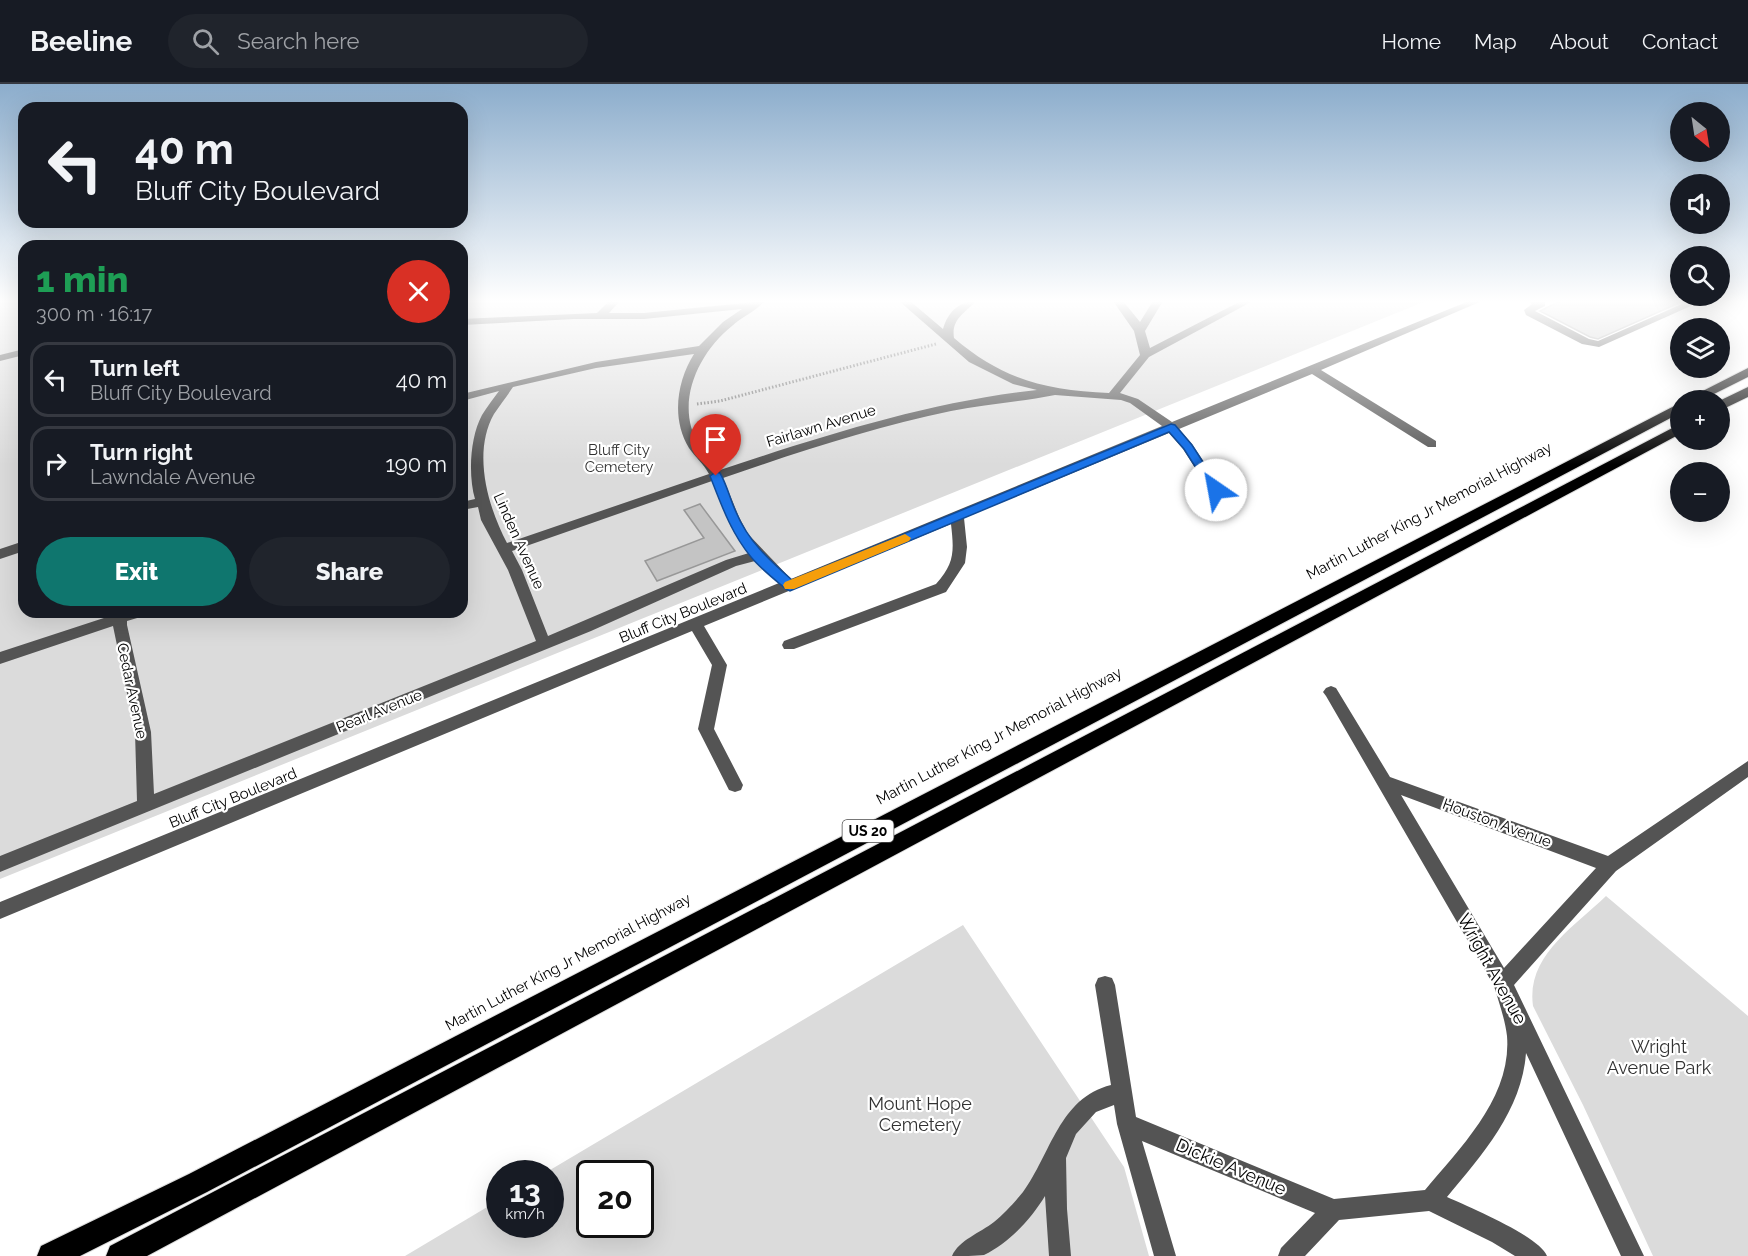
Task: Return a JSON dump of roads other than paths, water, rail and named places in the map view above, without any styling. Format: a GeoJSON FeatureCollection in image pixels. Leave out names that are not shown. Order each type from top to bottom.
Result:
{"type":"FeatureCollection","features":[{"type":"Feature","properties":{"kind":"highway"},"geometry":{"type":"LineString","coordinates":[[1712,390],[1748,372]]}},
{"type":"Feature","properties":{"kind":"highway"},"geometry":{"type":"LineString","coordinates":[[1730,401],[1748,391]]}},
{"type":"Feature","properties":{"kind":"highway","name":"Martin Luther King Jr Memorial Highway"},"geometry":{"type":"LineString","coordinates":[[51,1256],[198,1183],[1670,412]]}},
{"type":"Feature","properties":{"kind":"highway","name":"US 20"},"geometry":{"type":"LineString","coordinates":[[120,1256],[1670,433]]}},
{"type":"Feature","properties":{"kind":"street"},"geometry":{"type":"LineString","coordinates":[[468,396],[596,364],[655,356]]}},
{"type":"Feature","properties":{"kind":"street"},"geometry":{"type":"LineString","coordinates":[[698,356],[691,368],[684,405],[684,423],[688,436],[694,448],[712,467],[737,527],[756,556],[790,586]]}},
{"type":"Feature","properties":{"kind":"street"},"geometry":{"type":"LineString","coordinates":[[970,356],[985,367],[1017,382],[1052,392],[1080,396],[1112,396],[1134,401],[1171,427],[1188,447],[1225,504]]}},
{"type":"Feature","properties":{"kind":"street"},"geometry":{"type":"LineString","coordinates":[[1112,396],[1144,356]]}},
{"type":"Feature","properties":{"kind":"street","name":"Bluff City Boulevard"},"geometry":{"type":"LineString","coordinates":[[0,911],[1344,356]]}},
{"type":"Feature","properties":{"kind":"street"},"geometry":{"type":"LineString","coordinates":[[1312,369],[1432,444]]}},
{"type":"Feature","properties":{"kind":"street","name":"Linden Avenue"},"geometry":{"type":"LineString","coordinates":[[508,385],[488,415],[480,437],[481,502],[531,607],[544,644]]}},
{"type":"Feature","properties":{"kind":"street","name":"Fairlawn Avenue"},"geometry":{"type":"LineString","coordinates":[[504,549],[716,476],[909,417],[999,399],[1052,392]]}},
{"type":"Feature","properties":{"kind":"street"},"geometry":{"type":"LineString","coordinates":[[468,505],[481,502]]}},
{"type":"Feature","properties":{"kind":"street"},"geometry":{"type":"LineString","coordinates":[[789,645],[941,588],[957,572],[960,557],[957,516]]}},
{"type":"Feature","properties":{"kind":"street"},"geometry":{"type":"LineString","coordinates":[[0,554],[18,548]]}},
{"type":"Feature","properties":{"kind":"street","name":"Pearl Avenue"},"geometry":{"type":"LineString","coordinates":[[0,864],[544,644],[724,566],[756,556]]}},
{"type":"Feature","properties":{"kind":"street"},"geometry":{"type":"LineString","coordinates":[[0,658],[111,618]]}},
{"type":"Feature","properties":{"kind":"street","name":"Cedar Avenue"},"geometry":{"type":"LineString","coordinates":[[119,618],[120,639],[138,701],[144,737],[145,806]]}},
{"type":"Feature","properties":{"kind":"street"},"geometry":{"type":"LineString","coordinates":[[696,625],[720,665],[706,729],[735,785]]}},
{"type":"Feature","properties":{"kind":"street","name":"Wright Avenue"},"geometry":{"type":"LineString","coordinates":[[1331,692],[1503,983],[1633,1256]]}},
{"type":"Feature","properties":{"kind":"street"},"geometry":{"type":"LineString","coordinates":[[1430,1200],[1495,1117],[1515,1068],[1517,1039],[1503,983],[1610,865],[1748,768]]}},
{"type":"Feature","properties":{"kind":"street","name":"Houston Avenue"},"geometry":{"type":"LineString","coordinates":[[1384,782],[1610,865]]}},
{"type":"Feature","properties":{"kind":"street"},"geometry":{"type":"LineString","coordinates":[[1104,985],[1127,1124],[1165,1256]]}},
{"type":"Feature","properties":{"kind":"street"},"geometry":{"type":"LineString","coordinates":[[963,1256],[1003,1228],[1017,1215],[1036,1190],[1057,1155],[1069,1127],[1089,1106],[1109,1095],[1123,1095]]}},
{"type":"Feature","properties":{"kind":"street","name":"Dickie Avenue"},"geometry":{"type":"LineString","coordinates":[[1127,1124],[1334,1210]]}},
{"type":"Feature","properties":{"kind":"street"},"geometry":{"type":"LineString","coordinates":[[1057,1155],[1054,1190],[1060,1256]]}},
{"type":"Feature","properties":{"kind":"street"},"geometry":{"type":"LineString","coordinates":[[1288,1256],[1334,1210],[1430,1200],[1500,1234],[1536,1256]]}},
{"type":"Feature","properties":{"kind":"park label","name":"Bluff City Cemetery"},"geometry":{"type":"Point","coordinates":[619,458]}},
{"type":"Feature","properties":{"kind":"park label","name":"Wright Avenue Park"},"geometry":{"type":"Point","coordinates":[1659,1057]}},
{"type":"Feature","properties":{"kind":"park label","name":"Mount Hope Cemetery"},"geometry":{"type":"Point","coordinates":[920,1114]}}]}
